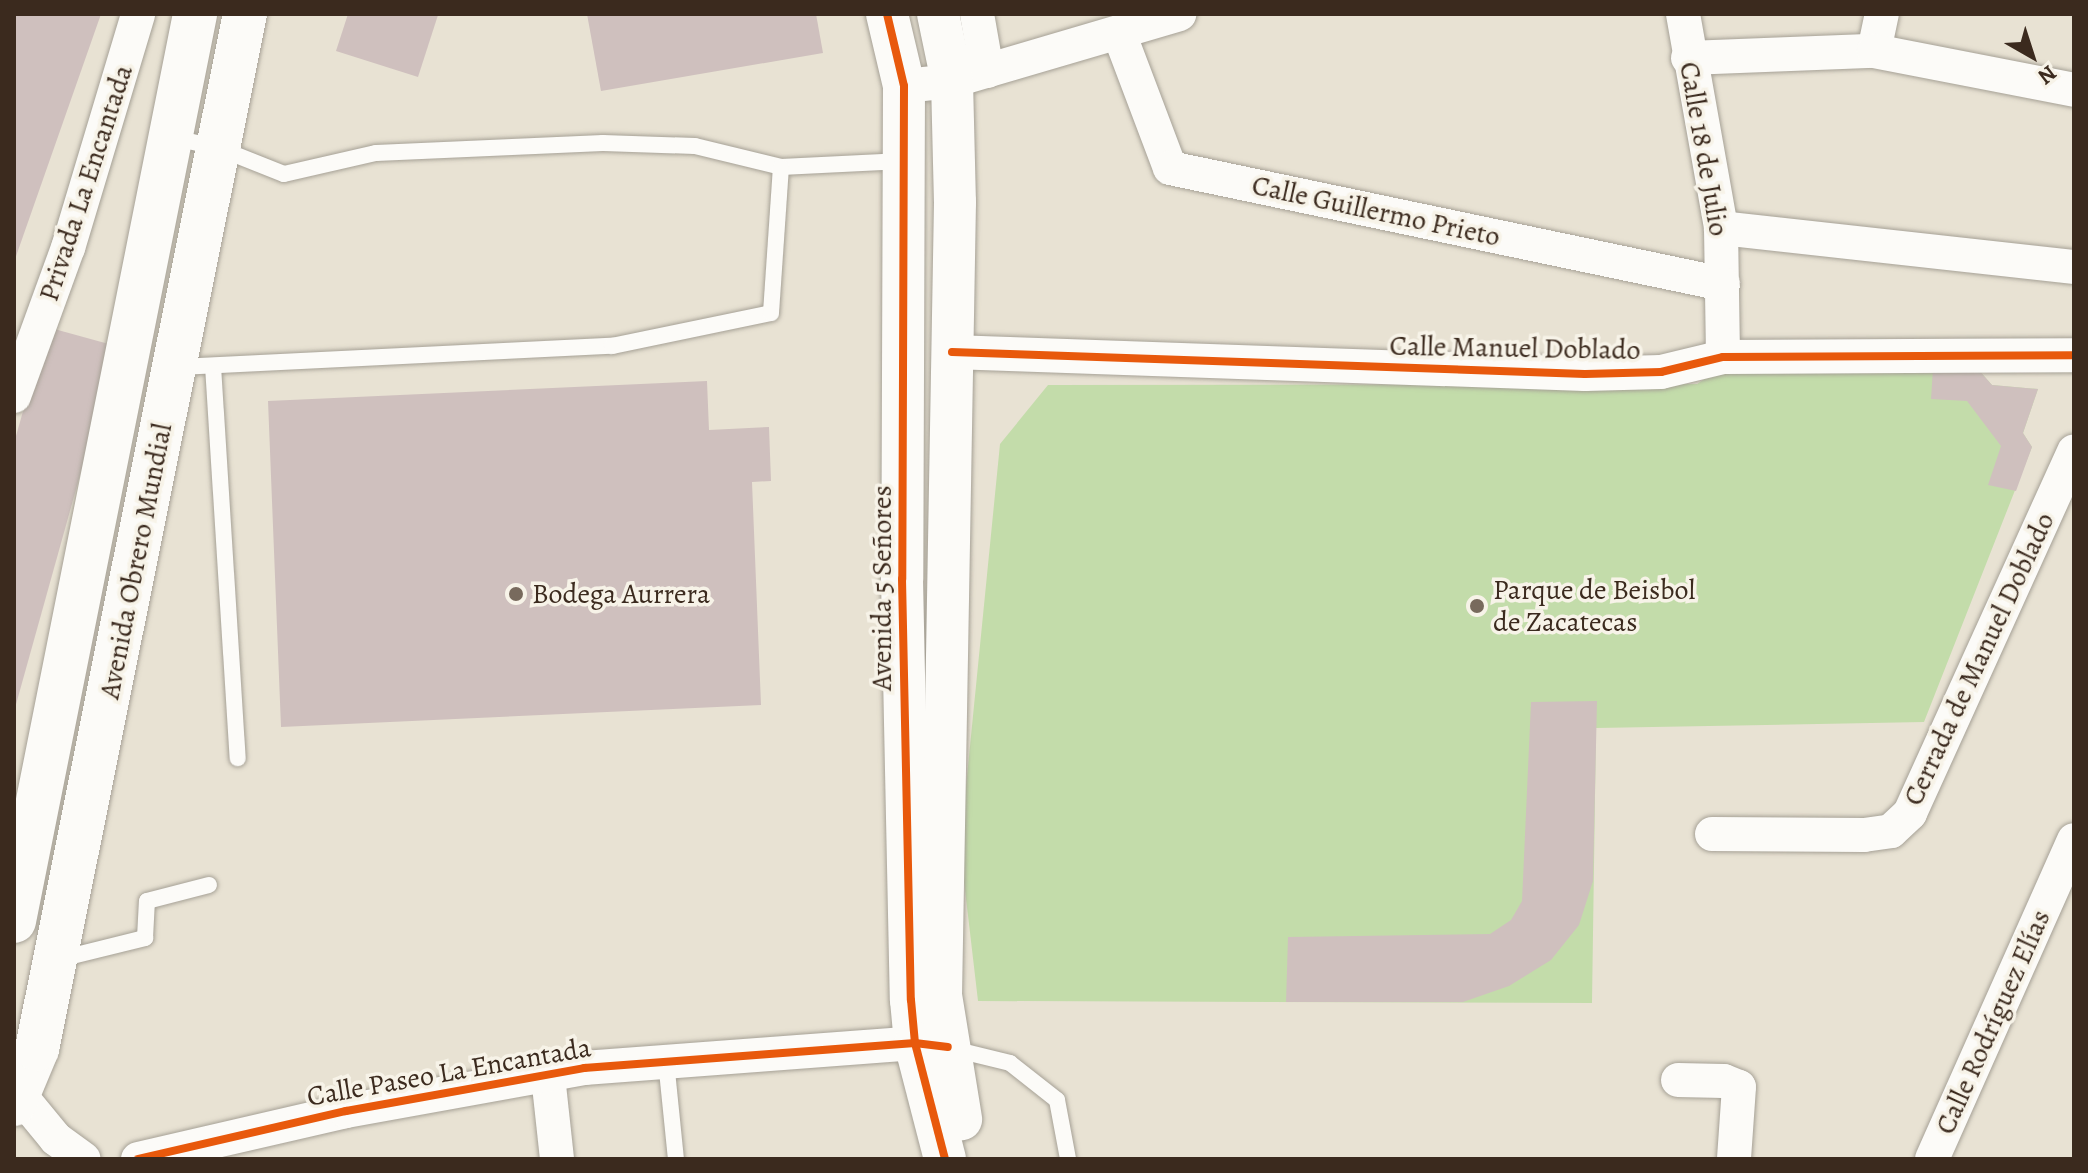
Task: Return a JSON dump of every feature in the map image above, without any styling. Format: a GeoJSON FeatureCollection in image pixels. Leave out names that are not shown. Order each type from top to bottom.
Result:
{"type":"FeatureCollection","features":[{"type":"Feature","properties":{"kind":"main road","name":"Avenida Obrero Mundial"},"geometry":{"type":"LineString","coordinates":[[14,921],[195,14]]}},
{"type":"Feature","properties":{"kind":"main road","name":"Avenida Obrero Mundial"},"geometry":{"type":"LineString","coordinates":[[17,1099],[37,1049],[194,366],[216,147],[245,14]]}},
{"type":"Feature","properties":{"kind":"street","name":"Privada La Encantada"},"geometry":{"type":"LineString","coordinates":[[14,396],[68,248],[138,14]]}},
{"type":"Feature","properties":{"kind":"street","name":"Avenida 5 Señores"},"geometry":{"type":"LineString","coordinates":[[887,14],[904,86],[902,579],[931,1045],[945,1159]]}},
{"type":"Feature","properties":{"kind":"street","name":"Avenida 5 Señores"},"geometry":{"type":"LineString","coordinates":[[938,14],[969,76],[952,352],[941,995],[931,1045],[969,1159]]}},
{"type":"Feature","properties":{"kind":"street"},"geometry":{"type":"LineString","coordinates":[[969,76],[977,14]]}},
{"type":"Feature","properties":{"kind":"street"},"geometry":{"type":"LineString","coordinates":[[904,86],[969,76],[1179,14]]}},
{"type":"Feature","properties":{"kind":"street","name":"Calle 18 de Julio"},"geometry":{"type":"LineString","coordinates":[[1683,14],[1688,58],[1721,228],[1723,284]]}},
{"type":"Feature","properties":{"kind":"street"},"geometry":{"type":"LineString","coordinates":[[1874,51],[1882,14]]}},
{"type":"Feature","properties":{"kind":"street","name":"Calle Guillermo Prieto"},"geometry":{"type":"LineString","coordinates":[[1119,33],[1170,168],[1723,284]]}},
{"type":"Feature","properties":{"kind":"street"},"geometry":{"type":"LineString","coordinates":[[1688,58],[1874,51],[2074,90]]}},
{"type":"Feature","properties":{"kind":"street"},"geometry":{"type":"LineString","coordinates":[[1721,228],[2074,267]]}},
{"type":"Feature","properties":{"kind":"street"},"geometry":{"type":"LineString","coordinates":[[1723,284],[1723,357]]}},
{"type":"Feature","properties":{"kind":"street","name":"Calle Manuel Doblado"},"geometry":{"type":"LineString","coordinates":[[952,352],[1585,374],[1661,372],[1723,357],[2074,355]]}},
{"type":"Feature","properties":{"kind":"street","name":"Cerrada de Manuel Doblado"},"geometry":{"type":"LineString","coordinates":[[1712,834],[1864,835],[1891,831],[1910,813],[2074,451]]}},
{"type":"Feature","properties":{"kind":"street"},"geometry":{"type":"LineString","coordinates":[[902,579],[950,585]]}},
{"type":"Feature","properties":{"kind":"street","name":"Calle Rodríguez Elías"},"geometry":{"type":"LineString","coordinates":[[1932,1159],[2074,840]]}},
{"type":"Feature","properties":{"kind":"street","name":"Calle Paseo La Encantada"},"geometry":{"type":"LineString","coordinates":[[138,1159],[346,1111],[548,1076],[666,1061],[931,1045]]}},
{"type":"Feature","properties":{"kind":"street"},"geometry":{"type":"LineString","coordinates":[[548,1076],[557,1159]]}},
{"type":"Feature","properties":{"kind":"street"},"geometry":{"type":"LineString","coordinates":[[1678,1080],[1724,1081],[1739,1087],[1734,1159]]}},
{"type":"Feature","properties":{"kind":"street"},"geometry":{"type":"LineString","coordinates":[[17,1099],[56,1139],[84,1159]]}},
{"type":"Feature","properties":{"kind":"lane"},"geometry":{"type":"LineString","coordinates":[[169,137],[216,147],[284,174],[376,153],[603,143],[695,146],[781,167],[905,161]]}},
{"type":"Feature","properties":{"kind":"lane"},"geometry":{"type":"LineString","coordinates":[[238,758],[194,366],[612,346],[771,313],[781,167]]}},
{"type":"Feature","properties":{"kind":"lane"},"geometry":{"type":"LineString","coordinates":[[55,960],[145,938],[147,901],[209,885]]}},
{"type":"Feature","properties":{"kind":"lane"},"geometry":{"type":"LineString","coordinates":[[931,1045],[1010,1063],[1057,1100],[1068,1159]]}},
{"type":"Feature","properties":{"kind":"lane"},"geometry":{"type":"LineString","coordinates":[[666,1061],[676,1159]]}},
{"type":"Feature","properties":{"kind":"green space","name":"Parque de Beisbol de Zacatecas"},"geometry":{"type":"Polygon","coordinates":[[[1725,365],[1977,368],[1992,385],[2038,389],[2023,433],[2032,447],[1924,722],[1596,728],[1592,1003],[978,1001],[960,847],[1000,444],[1048,385],[1697,384],[1725,365]]]}},
{"type":"Feature","properties":{"kind":"building"},"geometry":{"type":"Polygon","coordinates":[[[14,14],[101,14],[14,262],[14,14]]]}},
{"type":"Feature","properties":{"kind":"building"},"geometry":{"type":"Polygon","coordinates":[[[348,14],[438,15],[418,77],[336,51],[348,14]]]}},
{"type":"Feature","properties":{"kind":"building"},"geometry":{"type":"Polygon","coordinates":[[[587,14],[816,14],[823,53],[601,91],[587,14]]]}},
{"type":"Feature","properties":{"kind":"building"},"geometry":{"type":"Polygon","coordinates":[[[47,327],[116,346],[15,708],[14,443],[47,327]]]}},
{"type":"Feature","properties":{"kind":"building"},"geometry":{"type":"Polygon","coordinates":[[[1933,368],[1977,368],[1992,385],[2038,389],[2023,433],[2032,447],[2016,491],[1988,485],[2001,446],[1967,401],[1931,399],[1933,368]]]}},
{"type":"Feature","properties":{"kind":"building","name":"Bodega Aurrera"},"geometry":{"type":"Polygon","coordinates":[[[707,381],[709,430],[769,427],[771,481],[752,482],[761,705],[281,727],[268,401],[707,381]]]}},
{"type":"Feature","properties":{"kind":"building"},"geometry":{"type":"Polygon","coordinates":[[[1597,701],[1593,881],[1579,925],[1551,960],[1509,986],[1463,1002],[1286,1002],[1288,937],[1490,934],[1511,920],[1522,901],[1531,702],[1597,701]]]}},
{"type":"Feature","properties":{"kind":"cycle path"},"geometry":{"type":"LineString","coordinates":[[887,14],[904,86],[902,579],[911,1000],[915,1043],[945,1159]]}},
{"type":"Feature","properties":{"kind":"cycle path"},"geometry":{"type":"LineString","coordinates":[[952,352],[1585,374],[1661,372],[1723,357],[2074,355]]}},
{"type":"Feature","properties":{"kind":"cycle path"},"geometry":{"type":"LineString","coordinates":[[138,1159],[346,1111],[584,1068],[915,1043],[948,1047]]}},
{"type":"Feature","properties":{"kind":"place","name":"Bodega Aurrera"},"geometry":{"type":"Point","coordinates":[516,594]}},
{"type":"Feature","properties":{"kind":"place","name":"Parque de Beisbol de Zacatecas"},"geometry":{"type":"Point","coordinates":[1477,606]}}]}
